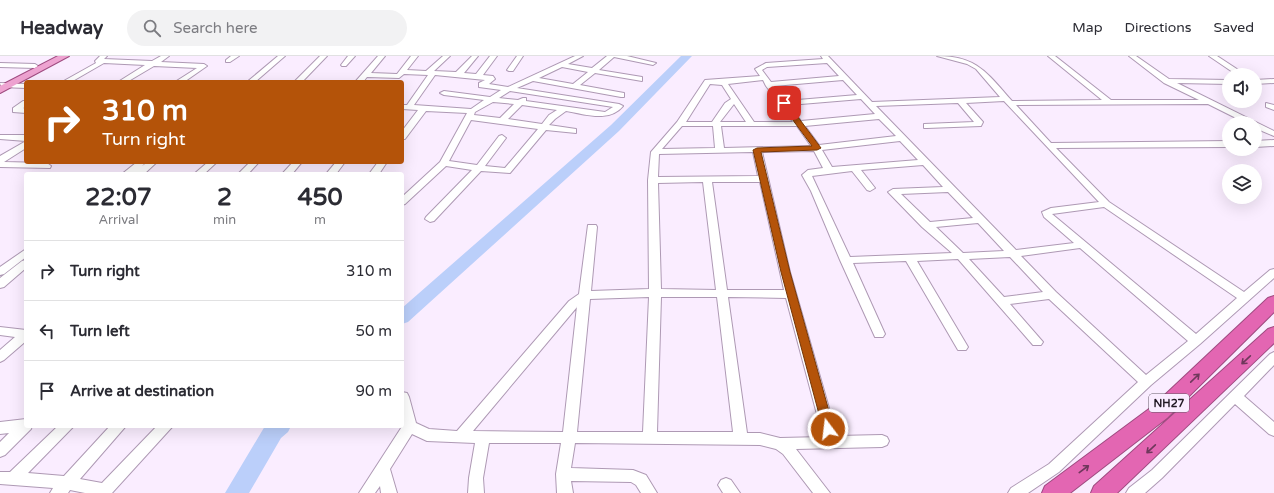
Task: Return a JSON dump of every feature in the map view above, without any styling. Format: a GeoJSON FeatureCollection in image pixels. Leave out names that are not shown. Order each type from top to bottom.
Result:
{"type":"FeatureCollection","features":[{"type":"Feature","properties":{"kind":"highway","name":"NH27"},"geometry":{"type":"LineString","coordinates":[[1053,493],[1160,412],[1274,302]]}},
{"type":"Feature","properties":{"kind":"highway","name":"NH27"},"geometry":{"type":"LineString","coordinates":[[1102,493],[1274,333]]}},
{"type":"Feature","properties":{"kind":"main road"},"geometry":{"type":"LineString","coordinates":[[0,87],[35,66],[56,56]]}},
{"type":"Feature","properties":{"kind":"main road"},"geometry":{"type":"LineString","coordinates":[[0,87],[10,85],[65,56]]}},
{"type":"Feature","properties":{"kind":"street"},"geometry":{"type":"LineString","coordinates":[[132,63],[143,56]]}},
{"type":"Feature","properties":{"kind":"street"},"geometry":{"type":"LineString","coordinates":[[125,80],[166,56]]}},
{"type":"Feature","properties":{"kind":"street"},"geometry":{"type":"LineString","coordinates":[[228,61],[236,56]]}},
{"type":"Feature","properties":{"kind":"street"},"geometry":{"type":"LineString","coordinates":[[244,80],[273,56]]}},
{"type":"Feature","properties":{"kind":"street"},"geometry":{"type":"LineString","coordinates":[[253,80],[282,56]]}},
{"type":"Feature","properties":{"kind":"street"},"geometry":{"type":"LineString","coordinates":[[300,80],[324,56]]}},
{"type":"Feature","properties":{"kind":"street"},"geometry":{"type":"LineString","coordinates":[[344,65],[352,56]]}},
{"type":"Feature","properties":{"kind":"street"},"geometry":{"type":"LineString","coordinates":[[361,80],[382,56]]}},
{"type":"Feature","properties":{"kind":"street"},"geometry":{"type":"LineString","coordinates":[[396,80],[415,56]]}},
{"type":"Feature","properties":{"kind":"street"},"geometry":{"type":"LineString","coordinates":[[406,107],[431,73],[447,56]]}},
{"type":"Feature","properties":{"kind":"street"},"geometry":{"type":"LineString","coordinates":[[458,74],[475,56]]}},
{"type":"Feature","properties":{"kind":"street"},"geometry":{"type":"LineString","coordinates":[[478,76],[494,56]]}},
{"type":"Feature","properties":{"kind":"street"},"geometry":{"type":"LineString","coordinates":[[511,70],[520,56]]}},
{"type":"Feature","properties":{"kind":"street"},"geometry":{"type":"LineString","coordinates":[[404,200],[444,163],[471,114],[507,90],[580,56]]}},
{"type":"Feature","properties":{"kind":"street"},"geometry":{"type":"LineString","coordinates":[[576,86],[611,56]]}},
{"type":"Feature","properties":{"kind":"street"},"geometry":{"type":"LineString","coordinates":[[617,56],[653,63]]}},
{"type":"Feature","properties":{"kind":"street"},"geometry":{"type":"LineString","coordinates":[[940,56],[978,68],[1049,146],[1106,204],[1245,298]]}},
{"type":"Feature","properties":{"kind":"street"},"geometry":{"type":"LineString","coordinates":[[1051,56],[1108,102]]}},
{"type":"Feature","properties":{"kind":"street"},"geometry":{"type":"LineString","coordinates":[[1132,56],[1167,81],[1238,116]]}},
{"type":"Feature","properties":{"kind":"street"},"geometry":{"type":"LineString","coordinates":[[1212,56],[1231,68]]}},
{"type":"Feature","properties":{"kind":"street"},"geometry":{"type":"LineString","coordinates":[[69,80],[103,59],[132,63],[204,66],[182,80]]}},
{"type":"Feature","properties":{"kind":"street"},"geometry":{"type":"LineString","coordinates":[[187,65],[196,59]]}},
{"type":"Feature","properties":{"kind":"street"},"geometry":{"type":"LineString","coordinates":[[829,171],[817,148],[758,69],[760,66],[826,59],[846,78],[924,162],[1052,295],[1146,382]]}},
{"type":"Feature","properties":{"kind":"street"},"geometry":{"type":"LineString","coordinates":[[1,65],[35,66]]}},
{"type":"Feature","properties":{"kind":"street"},"geometry":{"type":"LineString","coordinates":[[562,65],[639,79]]}},
{"type":"Feature","properties":{"kind":"street"},"geometry":{"type":"LineString","coordinates":[[365,75],[431,73],[478,76],[491,78],[483,84],[484,86],[619,106],[609,114],[520,104],[444,93]]}},
{"type":"Feature","properties":{"kind":"street"},"geometry":{"type":"LineString","coordinates":[[530,78],[621,95]]}},
{"type":"Feature","properties":{"kind":"street"},"geometry":{"type":"LineString","coordinates":[[650,438],[655,293],[653,180],[655,152],[680,124],[708,82],[846,78]]}},
{"type":"Feature","properties":{"kind":"street"},"geometry":{"type":"LineString","coordinates":[[1167,81],[1222,82]]}},
{"type":"Feature","properties":{"kind":"street"},"geometry":{"type":"LineString","coordinates":[[1262,82],[1274,81]]}},
{"type":"Feature","properties":{"kind":"street"},"geometry":{"type":"LineString","coordinates":[[721,82],[752,124]]}},
{"type":"Feature","properties":{"kind":"street"},"geometry":{"type":"LineString","coordinates":[[10,85],[24,86]]}},
{"type":"Feature","properties":{"kind":"street"},"geometry":{"type":"LineString","coordinates":[[502,121],[530,92]]}},
{"type":"Feature","properties":{"kind":"street"},"geometry":{"type":"LineString","coordinates":[[784,103],[864,97]]}},
{"type":"Feature","properties":{"kind":"street"},"geometry":{"type":"LineString","coordinates":[[720,150],[715,124],[728,105],[735,100]]}},
{"type":"Feature","properties":{"kind":"street"},"geometry":{"type":"LineString","coordinates":[[927,126],[978,124],[979,122],[959,100]]}},
{"type":"Feature","properties":{"kind":"street"},"geometry":{"type":"LineString","coordinates":[[870,104],[959,100],[1210,102]]}},
{"type":"Feature","properties":{"kind":"street"},"geometry":{"type":"LineString","coordinates":[[24,104],[16,110],[24,111]]}},
{"type":"Feature","properties":{"kind":"street"},"geometry":{"type":"LineString","coordinates":[[406,107],[471,114],[502,121],[573,130]]}},
{"type":"Feature","properties":{"kind":"street"},"geometry":{"type":"LineString","coordinates":[[404,134],[424,108]]}},
{"type":"Feature","properties":{"kind":"street"},"geometry":{"type":"LineString","coordinates":[[444,163],[507,171],[552,117],[564,109]]}},
{"type":"Feature","properties":{"kind":"street"},"geometry":{"type":"LineString","coordinates":[[680,124],[800,124],[882,116]]}},
{"type":"Feature","properties":{"kind":"street"},"geometry":{"type":"LineString","coordinates":[[1262,128],[1274,134]]}},
{"type":"Feature","properties":{"kind":"street"},"geometry":{"type":"LineString","coordinates":[[0,137],[24,138]]}},
{"type":"Feature","properties":{"kind":"street"},"geometry":{"type":"LineString","coordinates":[[430,219],[479,168],[502,138]]}},
{"type":"Feature","properties":{"kind":"street"},"geometry":{"type":"LineString","coordinates":[[655,152],[817,148],[902,138]]}},
{"type":"Feature","properties":{"kind":"street"},"geometry":{"type":"LineString","coordinates":[[1049,146],[1222,144]]}},
{"type":"Feature","properties":{"kind":"street"},"geometry":{"type":"LineString","coordinates":[[1262,144],[1274,144]]}},
{"type":"Feature","properties":{"kind":"street"},"geometry":{"type":"LineString","coordinates":[[0,160],[24,145]]}},
{"type":"Feature","properties":{"kind":"street"},"geometry":{"type":"LineString","coordinates":[[757,150],[762,179],[791,294],[832,443]]}},
{"type":"Feature","properties":{"kind":"street"},"geometry":{"type":"LineString","coordinates":[[879,334],[845,260],[816,190],[807,175],[811,172],[924,162]]}},
{"type":"Feature","properties":{"kind":"street"},"geometry":{"type":"LineString","coordinates":[[0,164],[47,166]]}},
{"type":"Feature","properties":{"kind":"street"},"geometry":{"type":"LineString","coordinates":[[130,172],[140,164]]}},
{"type":"Feature","properties":{"kind":"street"},"geometry":{"type":"LineString","coordinates":[[140,172],[150,164]]}},
{"type":"Feature","properties":{"kind":"street"},"geometry":{"type":"LineString","coordinates":[[201,172],[211,164]]}},
{"type":"Feature","properties":{"kind":"street"},"geometry":{"type":"LineString","coordinates":[[245,172],[253,164]]}},
{"type":"Feature","properties":{"kind":"street"},"geometry":{"type":"LineString","coordinates":[[289,172],[296,164]]}},
{"type":"Feature","properties":{"kind":"street"},"geometry":{"type":"LineString","coordinates":[[333,172],[339,164]]}},
{"type":"Feature","properties":{"kind":"street"},"geometry":{"type":"LineString","coordinates":[[854,168],[870,188]]}},
{"type":"Feature","properties":{"kind":"street"},"geometry":{"type":"LineString","coordinates":[[707,179],[741,438]]}},
{"type":"Feature","properties":{"kind":"street"},"geometry":{"type":"LineString","coordinates":[[653,180],[762,179]]}},
{"type":"Feature","properties":{"kind":"street"},"geometry":{"type":"LineString","coordinates":[[950,189],[893,192],[926,225],[962,257],[1037,342]]}},
{"type":"Feature","properties":{"kind":"street"},"geometry":{"type":"LineString","coordinates":[[1106,204],[1047,212],[1050,218],[1196,341]]}},
{"type":"Feature","properties":{"kind":"street"},"geometry":{"type":"LineString","coordinates":[[926,225],[980,220]]}},
{"type":"Feature","properties":{"kind":"street"},"geometry":{"type":"LineString","coordinates":[[565,493],[563,474],[569,437],[592,227]]}},
{"type":"Feature","properties":{"kind":"street"},"geometry":{"type":"LineString","coordinates":[[845,260],[1013,254],[1082,245]]}},
{"type":"Feature","properties":{"kind":"street"},"geometry":{"type":"LineString","coordinates":[[0,272],[24,254]]}},
{"type":"Feature","properties":{"kind":"street"},"geometry":{"type":"LineString","coordinates":[[910,258],[962,347]]}},
{"type":"Feature","properties":{"kind":"street"},"geometry":{"type":"LineString","coordinates":[[0,259],[24,262]]}},
{"type":"Feature","properties":{"kind":"street"},"geometry":{"type":"LineString","coordinates":[[0,284],[24,264]]}},
{"type":"Feature","properties":{"kind":"street"},"geometry":{"type":"LineString","coordinates":[[1016,493],[1054,468],[1146,382],[1196,341],[1274,272]]}},
{"type":"Feature","properties":{"kind":"street"},"geometry":{"type":"LineString","coordinates":[[460,437],[573,304],[585,295],[655,293],[791,294]]}},
{"type":"Feature","properties":{"kind":"street"},"geometry":{"type":"LineString","coordinates":[[1002,301],[1052,295]]}},
{"type":"Feature","properties":{"kind":"street"},"geometry":{"type":"LineString","coordinates":[[0,331],[24,334]]}},
{"type":"Feature","properties":{"kind":"street"},"geometry":{"type":"LineString","coordinates":[[0,357],[24,336]]}},
{"type":"Feature","properties":{"kind":"street"},"geometry":{"type":"LineString","coordinates":[[1134,493],[1156,474],[1274,356]]}},
{"type":"Feature","properties":{"kind":"street"},"geometry":{"type":"LineString","coordinates":[[1235,396],[1274,430]]}},
{"type":"Feature","properties":{"kind":"street"},"geometry":{"type":"LineString","coordinates":[[404,404],[410,426],[427,435],[460,437],[741,438],[770,440],[780,444],[788,450],[822,493]]}},
{"type":"Feature","properties":{"kind":"street"},"geometry":{"type":"LineString","coordinates":[[0,428],[24,425]]}},
{"type":"Feature","properties":{"kind":"street"},"geometry":{"type":"LineString","coordinates":[[0,451],[24,426]]}},
{"type":"Feature","properties":{"kind":"street"},"geometry":{"type":"LineString","coordinates":[[367,493],[410,426]]}},
{"type":"Feature","properties":{"kind":"street"},"geometry":{"type":"LineString","coordinates":[[7,478],[65,428]]}},
{"type":"Feature","properties":{"kind":"street"},"geometry":{"type":"LineString","coordinates":[[62,488],[117,428]]}},
{"type":"Feature","properties":{"kind":"street"},"geometry":{"type":"LineString","coordinates":[[7,478],[62,488],[104,492],[164,428]]}},
{"type":"Feature","properties":{"kind":"street"},"geometry":{"type":"LineString","coordinates":[[476,493],[476,478],[484,437]]}},
{"type":"Feature","properties":{"kind":"street"},"geometry":{"type":"LineString","coordinates":[[780,444],[882,441]]}},
{"type":"Feature","properties":{"kind":"street"},"geometry":{"type":"LineString","coordinates":[[383,468],[389,493]]}},
{"type":"Feature","properties":{"kind":"street"},"geometry":{"type":"LineString","coordinates":[[563,474],[633,476],[641,480],[649,493]]}},
{"type":"Feature","properties":{"kind":"waterway"},"geometry":{"type":"LineString","coordinates":[[404,316],[615,128],[687,56]]}},
{"type":"Feature","properties":{"kind":"waterway"},"geometry":{"type":"LineString","coordinates":[[237,493],[273,432],[278,428]]}},
{"type":"Feature","properties":{"kind":"route"},"geometry":{"type":"LineString","coordinates":[[784,103],[817,148],[757,150],[762,179],[785,272],[828,429]]}}]}
